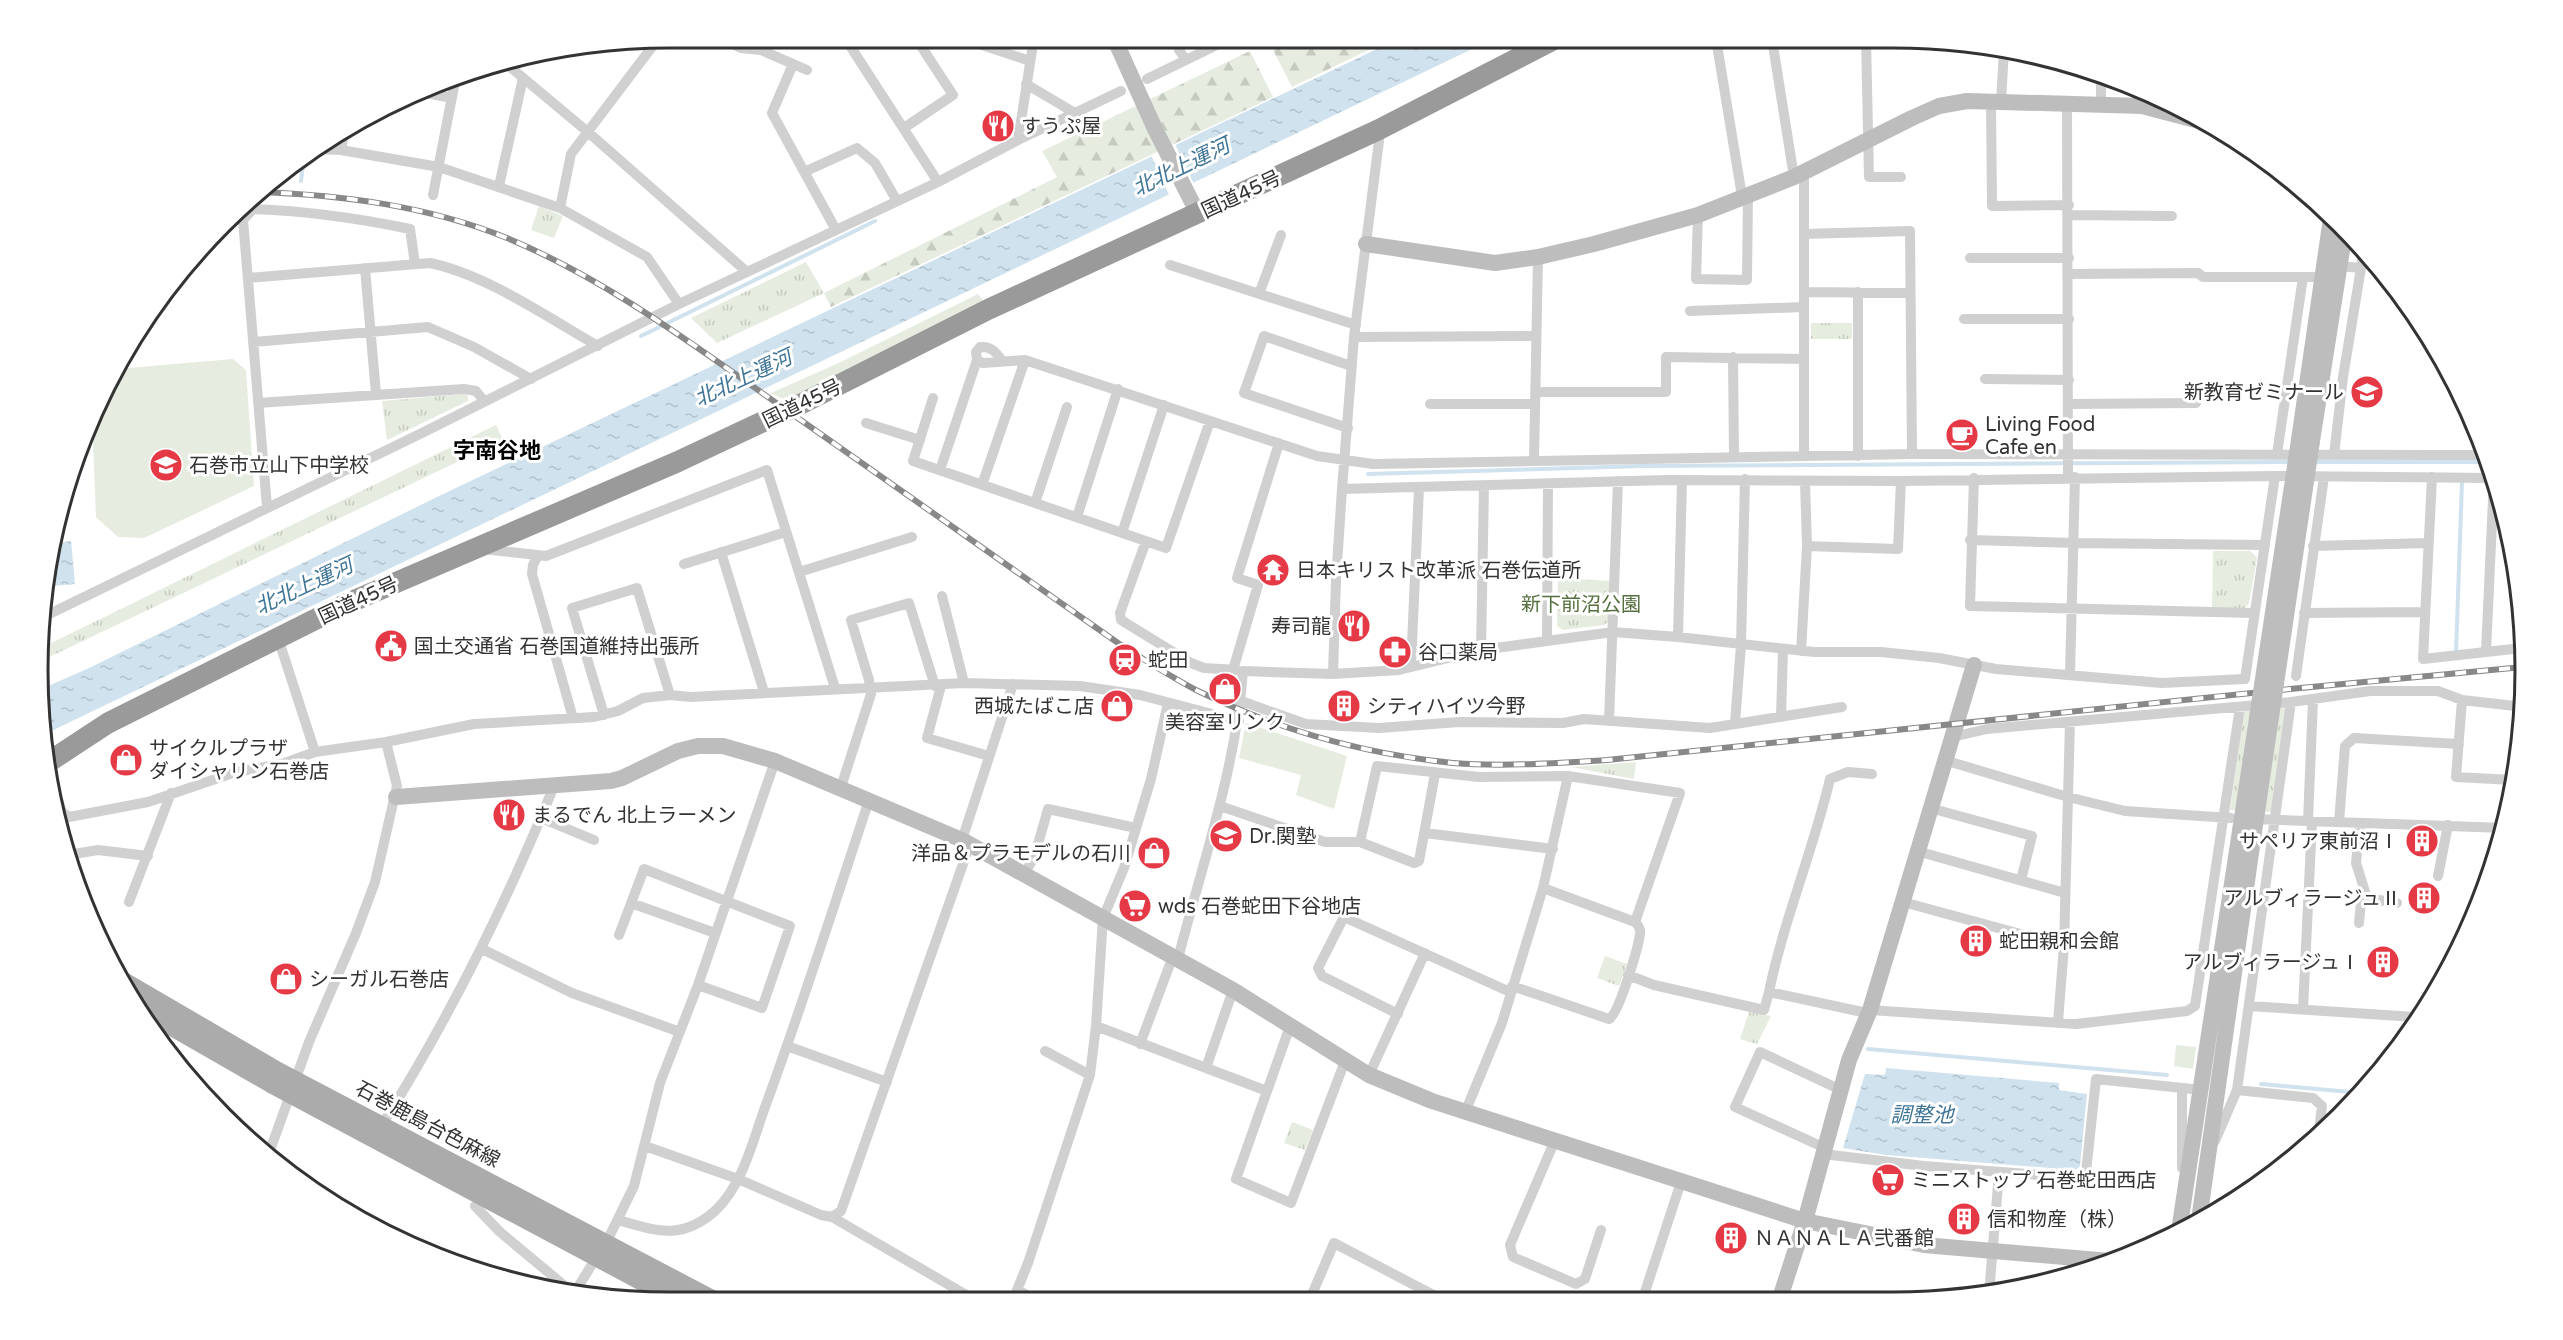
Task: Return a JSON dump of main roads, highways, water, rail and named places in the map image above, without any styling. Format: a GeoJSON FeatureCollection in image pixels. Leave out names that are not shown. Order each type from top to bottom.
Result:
{"type":"FeatureCollection","features":[{"type":"Feature","properties":{"kind":"highway","name":"国道45号"},"geometry":{"type":"LineString","coordinates":[[54,758],[108,723],[345,604],[677,462],[797,406],[1194,205],[1378,130],[1538,48]]}},
{"type":"Feature","properties":{"kind":"main road","name":"石巻鹿島台色麻線"},"geometry":{"type":"LineString","coordinates":[[136,989],[292,1087],[382,1125],[699,1292]]}},
{"type":"Feature","properties":{"kind":"main road","name":"石巻鹿島台色麻線"},"geometry":{"type":"LineString","coordinates":[[152,1015],[292,1087],[596,1259],[660,1292]]}},
{"type":"Feature","properties":{"kind":"water","name":"北北上運河"},"geometry":{"type":"Polygon","coordinates":[[[1379,48],[1474,48],[51,731],[48,686],[437,497],[1379,48]]]}},
{"type":"Feature","properties":{"kind":"water"},"geometry":{"type":"Polygon","coordinates":[[[71,541],[75,584],[54,586],[60,549],[62,542],[71,541]]]}},
{"type":"Feature","properties":{"kind":"water","name":"調整池"},"geometry":{"type":"Polygon","coordinates":[[[1886,1068],[2059,1083],[2059,1090],[2087,1094],[2080,1166],[2075,1170],[1886,1155],[1843,1148],[1865,1074],[1885,1075],[1886,1068]]]}},
{"type":"Feature","properties":{"kind":"waterway"},"geometry":{"type":"LineString","coordinates":[[301,181],[302,169]]}},
{"type":"Feature","properties":{"kind":"waterway"},"geometry":{"type":"LineString","coordinates":[[641,336],[875,221]]}},
{"type":"Feature","properties":{"kind":"waterway"},"geometry":{"type":"LineString","coordinates":[[1368,474],[1643,466],[2291,462]]}},
{"type":"Feature","properties":{"kind":"waterway"},"geometry":{"type":"LineString","coordinates":[[2313,462],[2479,462]]}},
{"type":"Feature","properties":{"kind":"waterway"},"geometry":{"type":"LineString","coordinates":[[2456,652],[2462,482]]}},
{"type":"Feature","properties":{"kind":"waterway"},"geometry":{"type":"LineString","coordinates":[[1868,1049],[2167,1075]]}},
{"type":"Feature","properties":{"kind":"waterway"},"geometry":{"type":"LineString","coordinates":[[2261,1084],[2350,1092]]}},
{"type":"Feature","properties":{"kind":"railway"},"geometry":{"type":"LineString","coordinates":[[271,193],[354,199],[416,210],[477,227],[544,255],[616,294],[685,339],[1118,643],[1166,673],[1196,690],[1257,717],[1321,738],[1386,753],[1453,763],[1491,765],[1607,760],[2515,668]]}},
{"type":"Feature","properties":{"kind":"place","name":"すうぷ屋"},"geometry":{"type":"Point","coordinates":[998,126]}},
{"type":"Feature","properties":{"kind":"place","name":"新教育ゼミナール"},"geometry":{"type":"Point","coordinates":[2367,392]}},
{"type":"Feature","properties":{"kind":"place","name":"Living Food Cafe en"},"geometry":{"type":"Point","coordinates":[1962,435]}},
{"type":"Feature","properties":{"kind":"place","name":"石巻市立山下中学校"},"geometry":{"type":"Point","coordinates":[166,465]}},
{"type":"Feature","properties":{"kind":"place","name":"日本キリスト改革派 石巻伝道所"},"geometry":{"type":"Point","coordinates":[1273,570]}},
{"type":"Feature","properties":{"kind":"place","name":"寿司龍"},"geometry":{"type":"Point","coordinates":[1354,626]}},
{"type":"Feature","properties":{"kind":"place","name":"国土交通省 石巻国道維持出張所"},"geometry":{"type":"Point","coordinates":[391,646]}},
{"type":"Feature","properties":{"kind":"place","name":"谷口薬局"},"geometry":{"type":"Point","coordinates":[1395,652]}},
{"type":"Feature","properties":{"kind":"place","name":"蛇田"},"geometry":{"type":"Point","coordinates":[1125,660]}},
{"type":"Feature","properties":{"kind":"place","name":"美容室リンク"},"geometry":{"type":"Point","coordinates":[1225,689]}},
{"type":"Feature","properties":{"kind":"place","name":"西城たばこ店"},"geometry":{"type":"Point","coordinates":[1117,706]}},
{"type":"Feature","properties":{"kind":"place","name":"シティハイツ今野"},"geometry":{"type":"Point","coordinates":[1344,706]}},
{"type":"Feature","properties":{"kind":"place","name":"サイクルプラザ ダイシャリン石巻店"},"geometry":{"type":"Point","coordinates":[126,760]}},
{"type":"Feature","properties":{"kind":"place","name":"まるでん 北上ラーメン"},"geometry":{"type":"Point","coordinates":[509,815]}},
{"type":"Feature","properties":{"kind":"place","name":"Dr.関塾"},"geometry":{"type":"Point","coordinates":[1226,836]}},
{"type":"Feature","properties":{"kind":"place","name":"サペリア東前沼Ⅰ"},"geometry":{"type":"Point","coordinates":[2422,841]}},
{"type":"Feature","properties":{"kind":"place","name":"洋品＆プラモデルの石川"},"geometry":{"type":"Point","coordinates":[1154,853]}},
{"type":"Feature","properties":{"kind":"place","name":"アルブィラージュⅡ"},"geometry":{"type":"Point","coordinates":[2424,898]}},
{"type":"Feature","properties":{"kind":"place","name":"wds 石巻蛇田下谷地店"},"geometry":{"type":"Point","coordinates":[1135,906]}},
{"type":"Feature","properties":{"kind":"place","name":"蛇田親和会館"},"geometry":{"type":"Point","coordinates":[1976,941]}},
{"type":"Feature","properties":{"kind":"place","name":"アルブィラージュⅠ"},"geometry":{"type":"Point","coordinates":[2383,962]}},
{"type":"Feature","properties":{"kind":"place","name":"シーガル石巻店"},"geometry":{"type":"Point","coordinates":[286,979]}},
{"type":"Feature","properties":{"kind":"place","name":"ミニストップ 石巻蛇田西店"},"geometry":{"type":"Point","coordinates":[1888,1180]}},
{"type":"Feature","properties":{"kind":"place","name":"信和物産（株）"},"geometry":{"type":"Point","coordinates":[1964,1219]}},
{"type":"Feature","properties":{"kind":"place","name":"ＮＡＮＡＬＡ弐番館"},"geometry":{"type":"Point","coordinates":[1731,1238]}},
{"type":"Feature","properties":{"kind":"district","name":"字南谷地"},"geometry":{"type":"Point","coordinates":[497,450]}},
{"type":"Feature","properties":{"kind":"park label","name":"新下前沼公園"},"geometry":{"type":"Point","coordinates":[1581,604]}}]}
